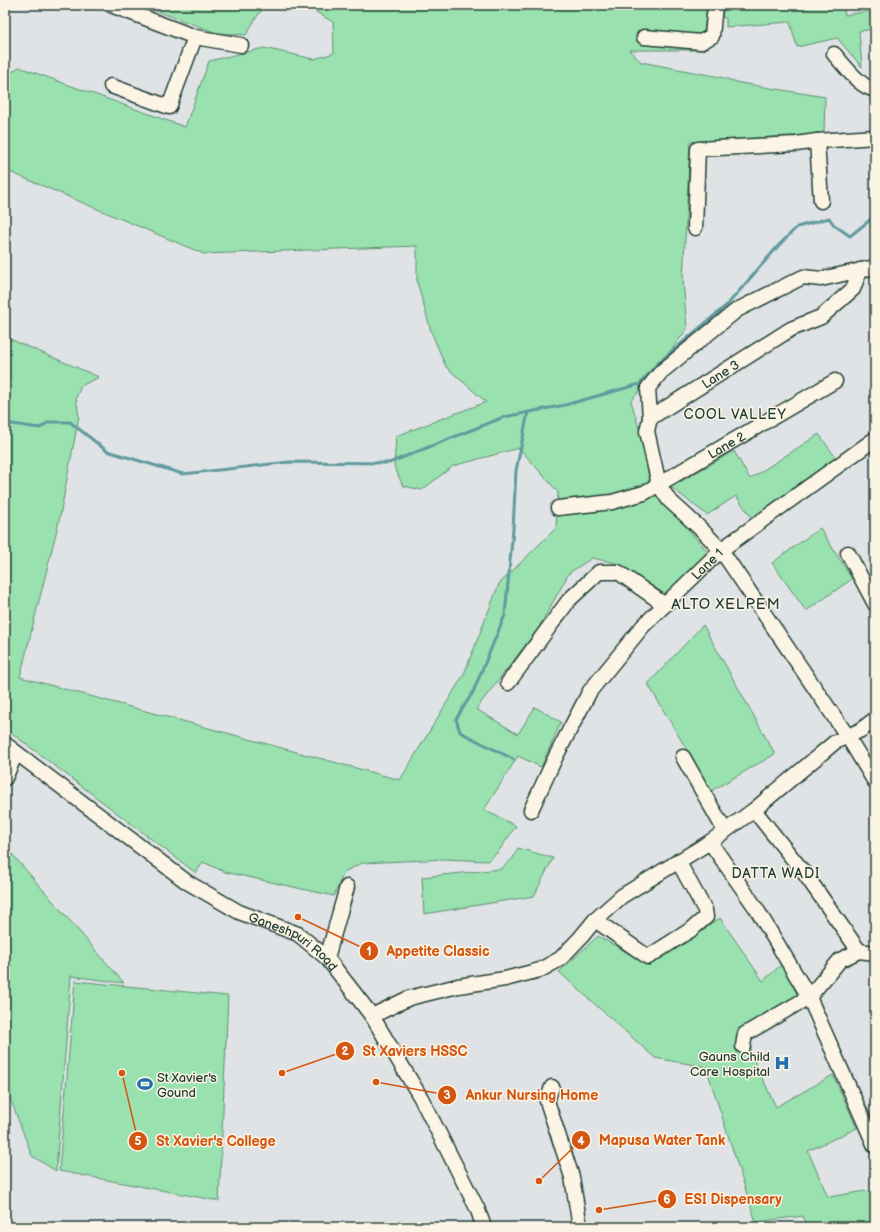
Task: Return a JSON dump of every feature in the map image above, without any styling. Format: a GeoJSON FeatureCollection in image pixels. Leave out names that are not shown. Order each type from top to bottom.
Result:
{"type":"FeatureCollection","features":[{"type":"Feature","properties":{"kind":"street"},"geometry":{"type":"LineString","coordinates":[[111,5],[195,37],[241,45]]}},
{"type":"Feature","properties":{"kind":"street"},"geometry":{"type":"LineString","coordinates":[[644,37],[701,42],[712,36],[715,5]]}},
{"type":"Feature","properties":{"kind":"street"},"geometry":{"type":"LineString","coordinates":[[111,86],[169,107],[195,37]]}},
{"type":"Feature","properties":{"kind":"street"},"geometry":{"type":"LineString","coordinates":[[834,54],[856,78],[870,89],[875,89]]}},
{"type":"Feature","properties":{"kind":"street"},"geometry":{"type":"LineString","coordinates":[[695,228],[698,150],[875,137]]}},
{"type":"Feature","properties":{"kind":"street"},"geometry":{"type":"LineString","coordinates":[[817,141],[821,201]]}},
{"type":"Feature","properties":{"kind":"street"},"geometry":{"type":"LineString","coordinates":[[875,267],[822,279],[803,277],[737,310],[661,372],[648,388],[650,418],[647,431],[659,485],[669,500],[702,530],[721,550],[848,737],[875,782]]}},
{"type":"Feature","properties":{"kind":"street","name":"Lane 3"},"geometry":{"type":"LineString","coordinates":[[650,418],[790,329],[821,316],[853,289],[860,270]]}},
{"type":"Feature","properties":{"kind":"street","name":"Lane 2"},"geometry":{"type":"LineString","coordinates":[[558,508],[612,502],[644,493],[835,381]]}},
{"type":"Feature","properties":{"kind":"street","name":"Lane 1"},"geometry":{"type":"LineString","coordinates":[[531,810],[556,756],[590,691],[643,626],[721,550],[875,439]]}},
{"type":"Feature","properties":{"kind":"street"},"geometry":{"type":"LineString","coordinates":[[848,553],[875,604]]}},
{"type":"Feature","properties":{"kind":"street"},"geometry":{"type":"LineString","coordinates":[[508,683],[569,600],[599,572],[618,572],[665,605]]}},
{"type":"Feature","properties":{"kind":"street"},"geometry":{"type":"LineString","coordinates":[[372,1016],[409,998],[458,986],[505,979],[540,970],[560,958],[581,937],[594,920],[622,896],[710,842],[754,810],[835,742],[861,730],[875,719]]}},
{"type":"Feature","properties":{"kind":"street","name":"Ganeshpuri Road"},"geometry":{"type":"LineString","coordinates":[[5,744],[187,882],[238,912],[298,934],[328,958],[372,1016],[421,1098],[477,1208],[484,1227]]}},
{"type":"Feature","properties":{"kind":"street"},"geometry":{"type":"LineString","coordinates":[[5,778],[16,753]]}},
{"type":"Feature","properties":{"kind":"street"},"geometry":{"type":"LineString","coordinates":[[683,757],[725,831]]}},
{"type":"Feature","properties":{"kind":"street"},"geometry":{"type":"LineString","coordinates":[[754,810],[805,874],[859,951]]}},
{"type":"Feature","properties":{"kind":"street"},"geometry":{"type":"LineString","coordinates":[[710,842],[756,908],[809,997],[875,1146]]}},
{"type":"Feature","properties":{"kind":"street"},"geometry":{"type":"LineString","coordinates":[[594,920],[648,957],[692,929],[706,917],[704,910],[678,861]]}},
{"type":"Feature","properties":{"kind":"street"},"geometry":{"type":"LineString","coordinates":[[328,958],[347,887]]}},
{"type":"Feature","properties":{"kind":"street"},"geometry":{"type":"LineString","coordinates":[[743,1046],[745,1034],[809,997],[840,960],[859,951],[875,953]]}},
{"type":"Feature","properties":{"kind":"street"},"geometry":{"type":"LineString","coordinates":[[552,1087],[547,1101],[572,1177],[580,1227]]}},
{"type":"Feature","properties":{"kind":"green space"},"geometry":{"type":"Polygon","coordinates":[[[140,5],[265,5],[246,35],[217,33],[140,5]]]}},
{"type":"Feature","properties":{"kind":"green space"},"geometry":{"type":"Polygon","coordinates":[[[304,5],[707,5],[702,50],[629,50],[641,62],[720,77],[740,83],[825,97],[824,134],[690,142],[683,280],[687,329],[631,401],[659,496],[709,553],[665,594],[616,563],[592,558],[569,573],[538,629],[476,709],[518,734],[535,707],[561,722],[541,767],[518,756],[484,810],[516,826],[498,852],[487,861],[446,859],[362,863],[344,872],[334,896],[225,872],[203,862],[196,873],[5,728],[9,720],[5,718],[5,337],[99,377],[81,386],[76,398],[79,416],[59,521],[20,677],[400,780],[464,674],[499,584],[556,528],[558,492],[519,448],[453,466],[422,490],[403,486],[394,466],[396,436],[486,402],[446,367],[431,331],[417,282],[417,246],[204,254],[5,170],[5,77],[19,67],[185,127],[209,61],[264,48],[314,59],[334,53],[333,22],[304,5]]]}},
{"type":"Feature","properties":{"kind":"green space"},"geometry":{"type":"Polygon","coordinates":[[[724,5],[843,5],[845,15],[875,10],[875,29],[859,31],[862,67],[837,38],[797,47],[790,22],[726,27],[726,18],[722,17],[724,5]]]}},
{"type":"Feature","properties":{"kind":"green space"},"geometry":{"type":"Polygon","coordinates":[[[819,434],[836,458],[752,518],[736,496],[707,515],[671,487],[734,451],[750,479],[819,434]]]}},
{"type":"Feature","properties":{"kind":"green space"},"geometry":{"type":"Polygon","coordinates":[[[820,528],[852,579],[806,611],[772,563],[820,528]]]}},
{"type":"Feature","properties":{"kind":"green space"},"geometry":{"type":"Polygon","coordinates":[[[703,625],[775,754],[711,791],[648,684],[703,625]]]}},
{"type":"Feature","properties":{"kind":"green space"},"geometry":{"type":"Polygon","coordinates":[[[5,846],[124,983],[71,976],[56,1171],[32,1156],[7,1090],[5,1089],[5,846]]]}},
{"type":"Feature","properties":{"kind":"green space"},"geometry":{"type":"Polygon","coordinates":[[[518,848],[553,858],[534,896],[424,914],[422,877],[501,869],[513,858],[518,848]]]}},
{"type":"Feature","properties":{"kind":"green space"},"geometry":{"type":"Polygon","coordinates":[[[720,918],[763,981],[783,963],[799,999],[740,1031],[776,1107],[833,1075],[857,1128],[808,1151],[828,1197],[866,1191],[875,1193],[875,1227],[807,1227],[803,1216],[756,1222],[706,1067],[655,1058],[559,972],[598,936],[647,964],[720,918]]]}},
{"type":"Feature","properties":{"kind":"green space","name":"St Xavier's Gound"},"geometry":{"type":"Polygon","coordinates":[[[75,981],[228,996],[219,1201],[59,1171],[75,981]]]}},
{"type":"Feature","properties":{"kind":"waterway"},"geometry":{"type":"LineString","coordinates":[[5,423],[40,428],[49,422],[70,422],[107,451],[183,474],[289,462],[389,463],[504,417],[565,405],[640,384],[657,364],[727,305],[779,245],[797,227],[829,218],[834,225],[850,236],[875,216]]}},
{"type":"Feature","properties":{"kind":"waterway"},"geometry":{"type":"LineString","coordinates":[[513,759],[460,732],[456,719],[473,692],[505,615],[513,529],[516,471],[528,412]]}},
{"type":"Feature","properties":{"kind":"place","name":"Appetite Classic"},"geometry":{"type":"Point","coordinates":[298,917]}},
{"type":"Feature","properties":{"kind":"place","name":"Gauns Child Care Hospital"},"geometry":{"type":"Point","coordinates":[782,1063]}},
{"type":"Feature","properties":{"kind":"place","name":"St Xavier's College"},"geometry":{"type":"Point","coordinates":[122,1073]}},
{"type":"Feature","properties":{"kind":"place","name":"St Xaviers HSSC"},"geometry":{"type":"Point","coordinates":[282,1073]}},
{"type":"Feature","properties":{"kind":"place","name":"Ankur Nursing Home"},"geometry":{"type":"Point","coordinates":[376,1082]}},
{"type":"Feature","properties":{"kind":"place","name":"St Xavier's Gound"},"geometry":{"type":"Point","coordinates":[145,1084]}},
{"type":"Feature","properties":{"kind":"place","name":"Mapusa Water Tank"},"geometry":{"type":"Point","coordinates":[539,1181]}},
{"type":"Feature","properties":{"kind":"place","name":"ESI Dispensary"},"geometry":{"type":"Point","coordinates":[599,1210]}},
{"type":"Feature","properties":{"kind":"district","name":"COOL VALLEY"},"geometry":{"type":"Point","coordinates":[735,414]}},
{"type":"Feature","properties":{"kind":"district","name":"ALTO XELPEM"},"geometry":{"type":"Point","coordinates":[726,604]}},
{"type":"Feature","properties":{"kind":"district","name":"DATTA WADI"},"geometry":{"type":"Point","coordinates":[776,873]}}]}
